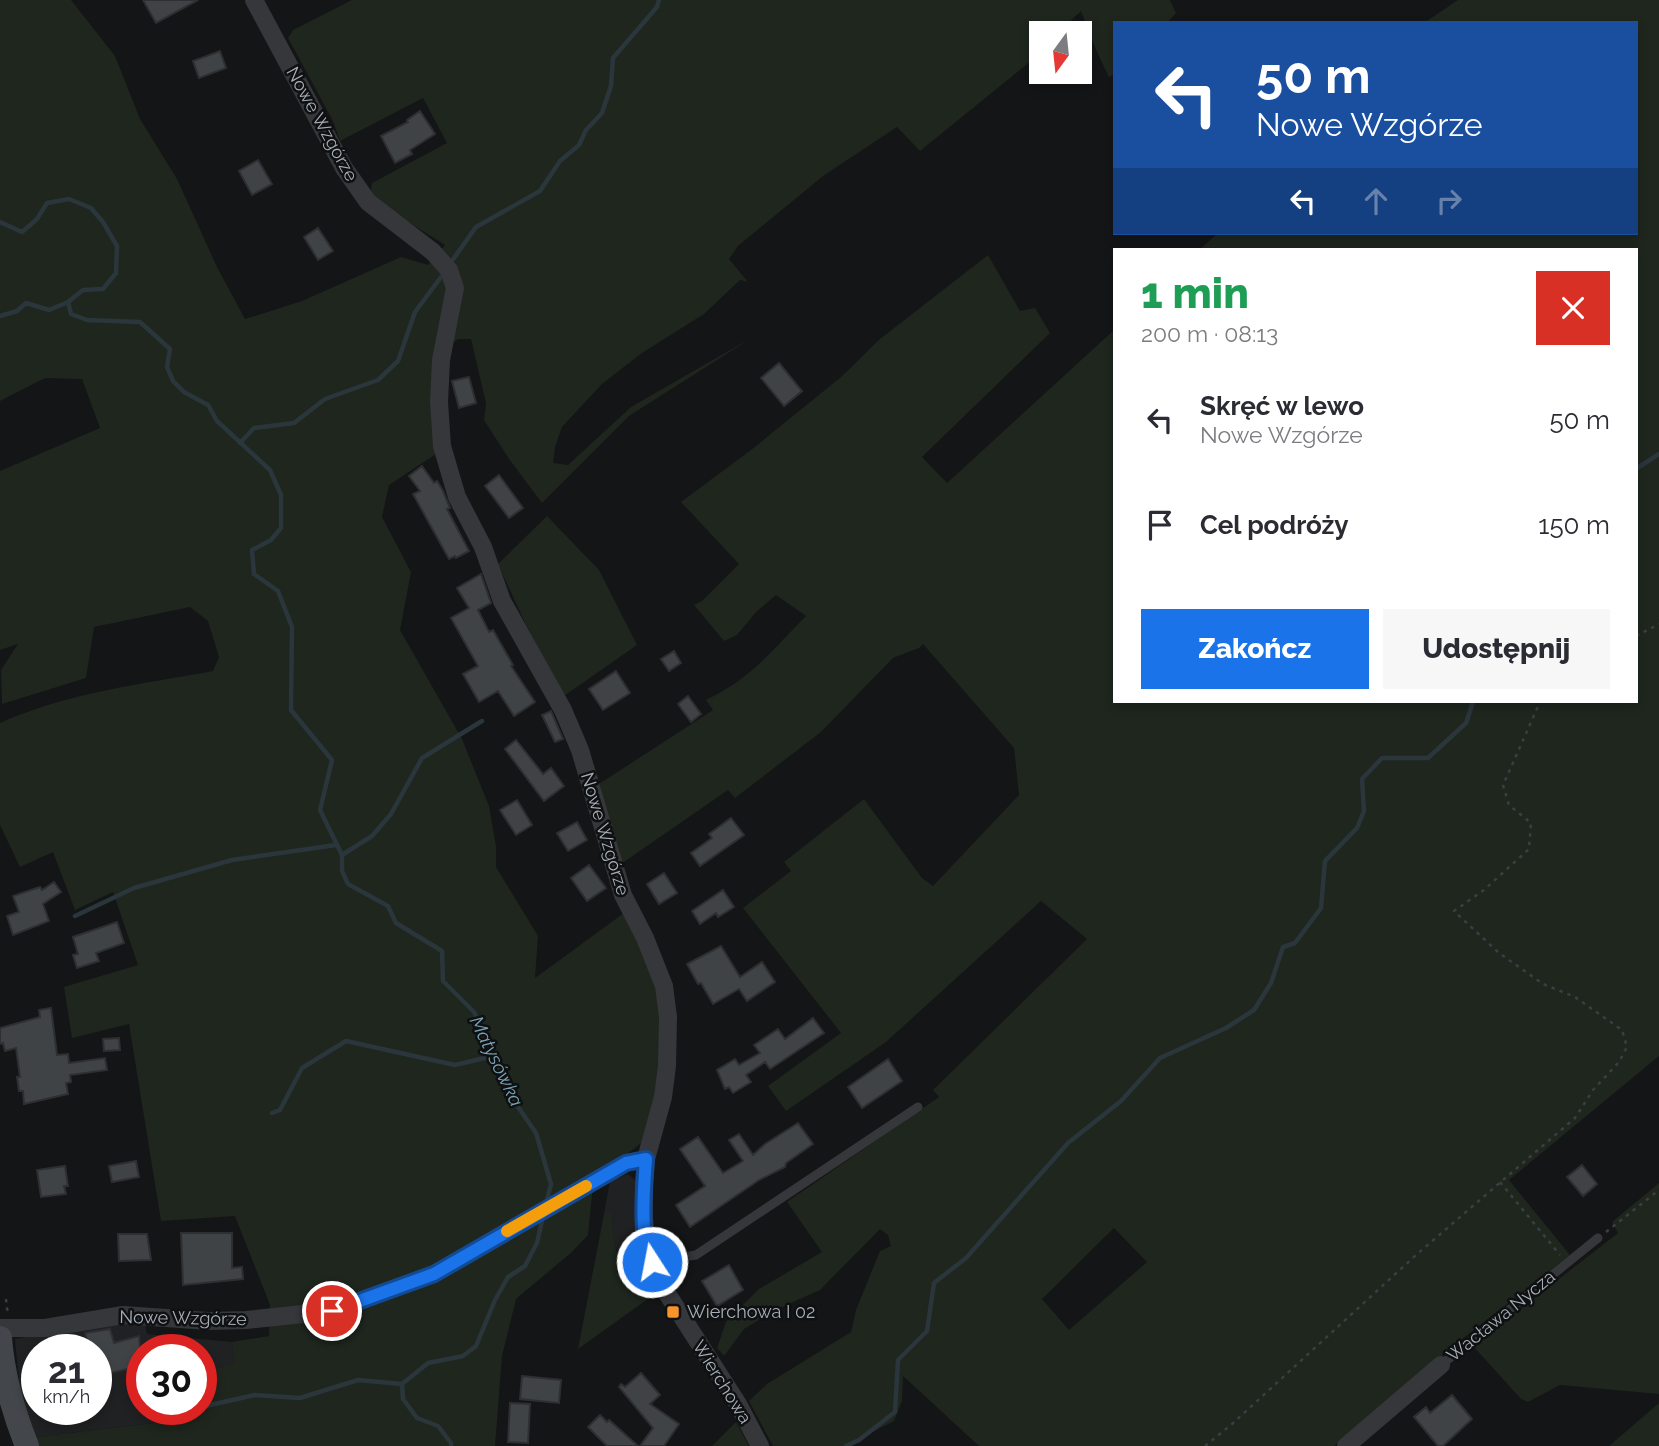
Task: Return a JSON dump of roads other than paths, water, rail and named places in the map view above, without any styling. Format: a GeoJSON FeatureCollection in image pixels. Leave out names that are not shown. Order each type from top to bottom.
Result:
{"type":"FeatureCollection","features":[{"type":"Feature","properties":{"kind":"street","name":"Nowe Wzgórze"},"geometry":{"type":"LineString","coordinates":[[0,1328],[45,1328],[123,1315],[209,1321],[332,1311],[434,1274],[626,1163],[646,1159],[663,1097],[668,1017],[664,986],[645,938],[622,895],[580,750],[564,710],[502,601],[483,547],[457,497],[442,446],[439,402],[441,360],[455,288],[449,270],[433,252],[368,202],[344,167],[254,0]]}},
{"type":"Feature","properties":{"kind":"street","name":"Wierchowa"},"geometry":{"type":"LineString","coordinates":[[646,1159],[644,1219],[648,1256],[668,1295],[738,1404],[760,1446]]}},
{"type":"Feature","properties":{"kind":"street"},"geometry":{"type":"LineString","coordinates":[[0,1338],[13,1411],[27,1446]]}},
{"type":"Feature","properties":{"kind":"street","name":"Wacława Nycza"},"geometry":{"type":"LineString","coordinates":[[1346,1446],[1441,1365]]}},
{"type":"Feature","properties":{"kind":"lane"},"geometry":{"type":"LineString","coordinates":[[652,1262],[696,1255],[918,1107]]}},
{"type":"Feature","properties":{"kind":"lane","name":"Wacława Nycza"},"geometry":{"type":"LineString","coordinates":[[1441,1365],[1598,1238]]}},
{"type":"Feature","properties":{"kind":"waterway"},"geometry":{"type":"LineString","coordinates":[[449,265],[476,227],[540,191],[560,161],[579,145],[586,130],[602,113],[611,86],[613,58],[657,7],[659,0]]}},
{"type":"Feature","properties":{"kind":"waterway","name":"Matysówka"},"geometry":{"type":"LineString","coordinates":[[0,222],[22,232],[37,219],[47,203],[69,199],[91,208],[117,246],[116,273],[103,289],[83,290],[68,302],[71,314],[87,320],[140,322],[170,349],[167,367],[173,381],[184,392],[208,405],[217,421],[270,470],[281,495],[281,528],[271,540],[252,550],[254,574],[278,591],[292,627],[291,710],[332,760],[320,810],[342,855],[342,871],[348,884],[388,906],[396,923],[442,951],[443,981],[474,1012],[514,1101],[536,1133],[551,1184],[546,1204]]}},
{"type":"Feature","properties":{"kind":"waterway"},"geometry":{"type":"LineString","coordinates":[[240,443],[254,428],[294,423],[325,399],[378,380],[398,361],[415,312],[444,273]]}},
{"type":"Feature","properties":{"kind":"waterway"},"geometry":{"type":"LineString","coordinates":[[0,316],[17,311],[26,303],[49,310],[68,302]]}},
{"type":"Feature","properties":{"kind":"waterway"},"geometry":{"type":"LineString","coordinates":[[1638,468],[1659,454]]}},
{"type":"Feature","properties":{"kind":"waterway"},"geometry":{"type":"LineString","coordinates":[[846,1446],[859,1440],[895,1412],[898,1360],[927,1331],[934,1283],[966,1258],[1068,1143],[1121,1101],[1160,1058],[1226,1028],[1254,1010],[1271,983],[1283,947],[1295,943],[1321,908],[1325,861],[1357,828],[1364,811],[1362,779],[1382,758],[1428,758],[1466,723],[1473,703]]}},
{"type":"Feature","properties":{"kind":"waterway"},"geometry":{"type":"LineString","coordinates":[[342,855],[372,836],[391,814],[422,758],[482,721]]}},
{"type":"Feature","properties":{"kind":"waterway"},"geometry":{"type":"LineString","coordinates":[[75,916],[134,888],[232,860],[336,845]]}},
{"type":"Feature","properties":{"kind":"waterway"},"geometry":{"type":"LineString","coordinates":[[272,1113],[280,1110],[302,1068],[346,1041],[455,1065],[493,1056]]}},
{"type":"Feature","properties":{"kind":"waterway","name":"Matysówka"},"geometry":{"type":"LineString","coordinates":[[451,1446],[438,1426],[417,1418],[403,1399],[402,1384],[428,1363],[463,1356],[476,1346],[495,1300],[508,1277],[525,1266],[537,1243],[543,1216]]}},
{"type":"Feature","properties":{"kind":"waterway"},"geometry":{"type":"LineString","coordinates":[[217,1403],[255,1395],[300,1398],[358,1380],[402,1384]]}},
{"type":"Feature","properties":{"kind":"place","name":"Wierchowa I 02"},"geometry":{"type":"Point","coordinates":[673,1312]}}]}
